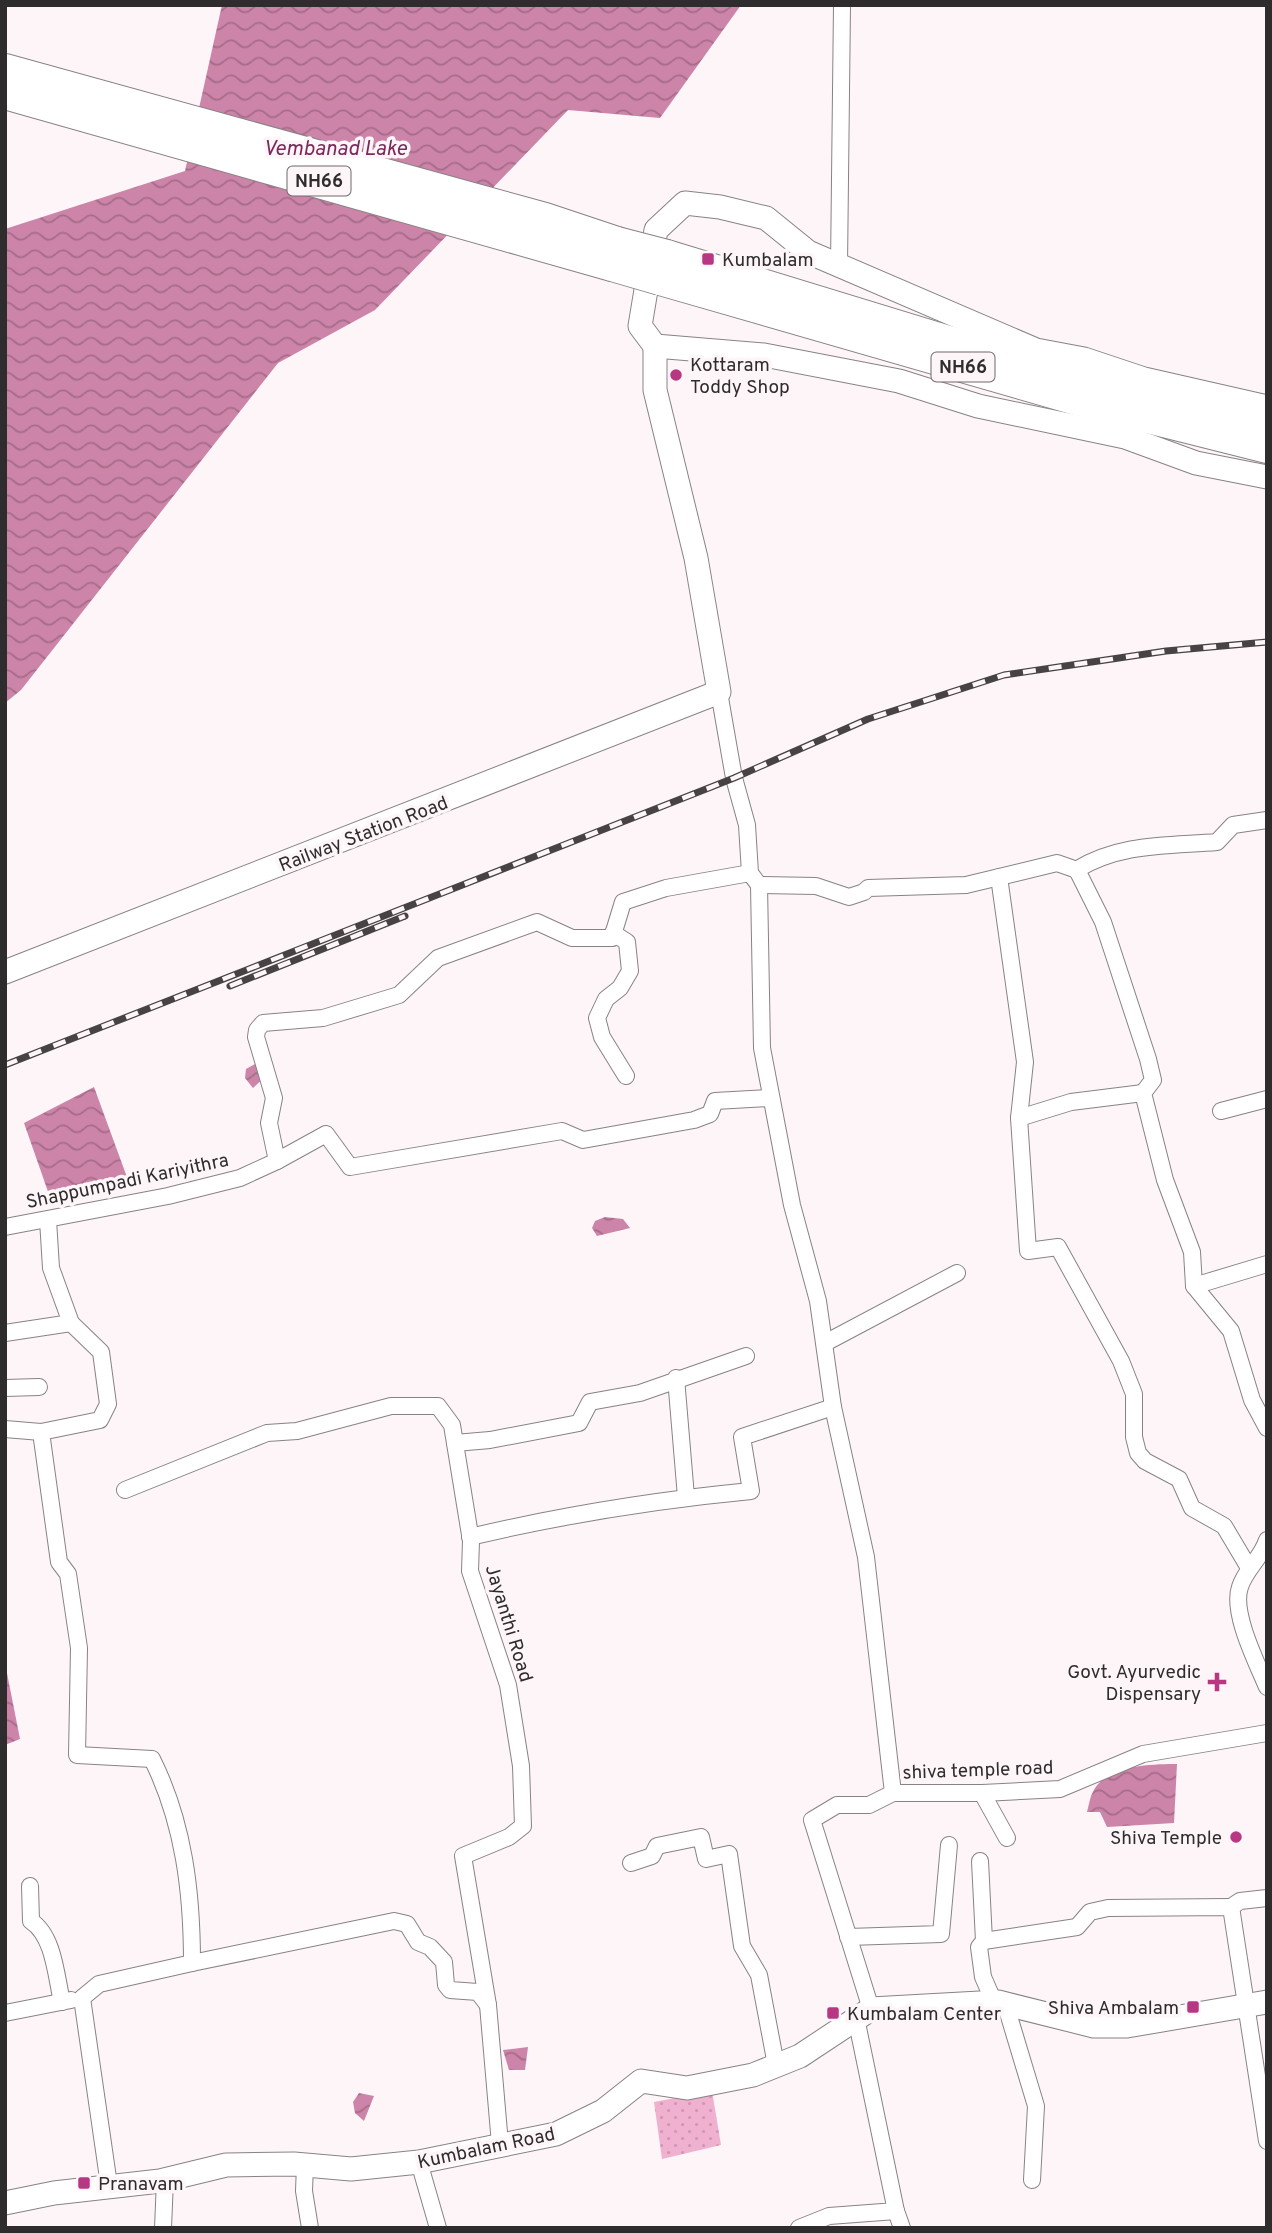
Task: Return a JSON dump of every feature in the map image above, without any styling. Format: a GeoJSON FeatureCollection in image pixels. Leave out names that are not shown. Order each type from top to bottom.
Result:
{"type":"FeatureCollection","features":[{"type":"Feature","properties":{"kind":"highway","name":"NH66"},"geometry":{"type":"LineString","coordinates":[[5,69],[124,100],[615,254],[1267,427]]}},
{"type":"Feature","properties":{"kind":"highway","name":"NH66"},"geometry":{"type":"LineString","coordinates":[[5,94],[543,231]]}},
{"type":"Feature","properties":{"kind":"highway","name":"NH66"},"geometry":{"type":"LineString","coordinates":[[657,265],[1080,401],[1267,448]]}},
{"type":"Feature","properties":{"kind":"street"},"geometry":{"type":"LineString","coordinates":[[839,266],[842,5]]}},
{"type":"Feature","properties":{"kind":"street"},"geometry":{"type":"LineString","coordinates":[[902,2228],[896,2211],[864,2014],[848,1937],[813,1820],[837,1805],[869,1805],[893,1793],[866,1557],[834,1407],[825,1343],[770,1098],[762,1048],[755,879],[747,825],[734,778],[696,558],[655,390],[655,346],[640,326],[657,265],[685,204],[720,207],[766,218],[808,252],[1036,350],[1084,359],[1144,379],[1267,407]]}},
{"type":"Feature","properties":{"kind":"street"},"geometry":{"type":"LineString","coordinates":[[655,346],[764,355],[899,381],[978,406],[1125,437],[1196,463],[1267,477]]}},
{"type":"Feature","properties":{"kind":"street","name":"Railway Station Road"},"geometry":{"type":"LineString","coordinates":[[5,972],[719,692]]}},
{"type":"Feature","properties":{"kind":"street"},"geometry":{"type":"LineString","coordinates":[[1076,870],[1090,861],[1126,849],[1162,843],[1217,842],[1233,825],[1267,820]]}},
{"type":"Feature","properties":{"kind":"street"},"geometry":{"type":"LineString","coordinates":[[276,1161],[270,1123],[274,1098],[256,1037],[257,1030],[263,1023],[331,1016],[399,995],[438,958],[537,922],[572,938],[612,938],[623,902],[666,888],[755,879],[816,886],[849,897],[868,888],[966,885],[1057,863],[1076,870],[1103,922],[1153,1080],[1143,1093],[1071,1102],[1019,1118]]}},
{"type":"Feature","properties":{"kind":"street"},"geometry":{"type":"LineString","coordinates":[[999,877],[1025,1062],[1019,1118],[1028,1251],[1058,1247],[1121,1361],[1134,1394],[1134,1437],[1138,1453],[1145,1461],[1179,1479],[1192,1508],[1224,1525],[1249,1568]]}},
{"type":"Feature","properties":{"kind":"street"},"geometry":{"type":"LineString","coordinates":[[613,933],[627,942],[630,971],[620,988],[606,999],[597,1018],[602,1037],[626,1076]]}},
{"type":"Feature","properties":{"kind":"street"},"geometry":{"type":"LineString","coordinates":[[1143,1093],[1165,1180],[1192,1252],[1194,1286],[1231,1331],[1252,1400],[1267,1428]]}},
{"type":"Feature","properties":{"kind":"street","name":"Shappumpadi Kariyithra"},"geometry":{"type":"LineString","coordinates":[[5,1227],[240,1178],[326,1134],[350,1167],[562,1131],[583,1140],[694,1120],[710,1114],[715,1101],[770,1098]]}},
{"type":"Feature","properties":{"kind":"street"},"geometry":{"type":"LineString","coordinates":[[1221,1111],[1267,1099]]}},
{"type":"Feature","properties":{"kind":"street"},"geometry":{"type":"LineString","coordinates":[[5,1429],[41,1432],[100,1420],[108,1404],[101,1352],[71,1323],[51,1268],[48,1220]]}},
{"type":"Feature","properties":{"kind":"street"},"geometry":{"type":"LineString","coordinates":[[1194,1286],[1267,1264]]}},
{"type":"Feature","properties":{"kind":"street"},"geometry":{"type":"LineString","coordinates":[[825,1343],[957,1273]]}},
{"type":"Feature","properties":{"kind":"street"},"geometry":{"type":"LineString","coordinates":[[5,1333],[71,1323]]}},
{"type":"Feature","properties":{"kind":"street"},"geometry":{"type":"LineString","coordinates":[[455,1443],[490,1440],[579,1423],[590,1402],[640,1393],[676,1378],[746,1356]]}},
{"type":"Feature","properties":{"kind":"street"},"geometry":{"type":"LineString","coordinates":[[676,1378],[687,1497]]}},
{"type":"Feature","properties":{"kind":"street"},"geometry":{"type":"LineString","coordinates":[[5,1388],[39,1387]]}},
{"type":"Feature","properties":{"kind":"street","name":"Jayanthi Road"},"geometry":{"type":"LineString","coordinates":[[125,1490],[267,1433],[297,1430],[391,1406],[439,1406],[452,1425],[470,1537],[470,1571],[508,1685],[521,1766],[523,1826],[509,1837],[463,1856],[488,2005],[500,2144]]}},
{"type":"Feature","properties":{"kind":"street"},"geometry":{"type":"LineString","coordinates":[[470,1537],[560,1516],[687,1497],[751,1491],[742,1437],[834,1407]]}},
{"type":"Feature","properties":{"kind":"street"},"geometry":{"type":"LineString","coordinates":[[41,1432],[58,1562],[68,1574],[68,1592],[74,1610],[79,1648],[77,1755],[152,1759],[161,1777],[183,1850],[192,1905],[192,1963]]}},
{"type":"Feature","properties":{"kind":"street"},"geometry":{"type":"LineString","coordinates":[[1267,1541],[1249,1568],[1238,1598],[1250,1644],[1267,1686]]}},
{"type":"Feature","properties":{"kind":"street","name":"shiva temple road"},"geometry":{"type":"LineString","coordinates":[[893,1793],[982,1793],[1060,1789],[1143,1754],[1267,1732]]}},
{"type":"Feature","properties":{"kind":"street"},"geometry":{"type":"LineString","coordinates":[[982,1793],[1007,1838]]}},
{"type":"Feature","properties":{"kind":"street"},"geometry":{"type":"LineString","coordinates":[[631,1863],[652,1856],[657,1846],[701,1837],[706,1859],[729,1854],[742,1946],[759,1975],[776,2066]]}},
{"type":"Feature","properties":{"kind":"street"},"geometry":{"type":"LineString","coordinates":[[848,1937],[941,1934],[949,1845]]}},
{"type":"Feature","properties":{"kind":"street"},"geometry":{"type":"LineString","coordinates":[[979,1861],[984,1941]]}},
{"type":"Feature","properties":{"kind":"street"},"geometry":{"type":"LineString","coordinates":[[30,1886],[31,1922],[42,1928],[62,2002]]}},
{"type":"Feature","properties":{"kind":"street"},"geometry":{"type":"LineString","coordinates":[[1032,2180],[1036,2106],[1000,2003],[980,1959],[979,1947],[984,1941],[1077,1927],[1090,1912],[1108,1908],[1231,1907],[1240,1901],[1267,1898]]}},
{"type":"Feature","properties":{"kind":"street"},"geometry":{"type":"LineString","coordinates":[[1231,1907],[1257,2003],[1267,2141]]}},
{"type":"Feature","properties":{"kind":"street"},"geometry":{"type":"LineString","coordinates":[[5,2013],[82,1998],[99,1984],[394,1921],[407,1924],[418,1942],[430,1947],[444,1962],[446,1985],[450,1990],[478,1992],[488,2005]]}},
{"type":"Feature","properties":{"kind":"street"},"geometry":{"type":"LineString","coordinates":[[82,1998],[109,2185]]}},
{"type":"Feature","properties":{"kind":"street"},"geometry":{"type":"LineString","coordinates":[[864,2014],[1000,2003],[1094,2026],[1127,2026],[1257,2003]]}},
{"type":"Feature","properties":{"kind":"street","name":"Kumbalam Road"},"geometry":{"type":"LineString","coordinates":[[5,2203],[109,2185],[165,2180],[226,2165],[305,2165],[351,2169],[419,2162],[556,2134],[603,2110],[641,2081],[687,2088],[752,2075],[800,2056],[864,2014]]}},
{"type":"Feature","properties":{"kind":"street"},"geometry":{"type":"LineString","coordinates":[[419,2162],[438,2228]]}},
{"type":"Feature","properties":{"kind":"street"},"geometry":{"type":"LineString","coordinates":[[305,2165],[303,2191],[310,2228]]}},
{"type":"Feature","properties":{"kind":"street"},"geometry":{"type":"LineString","coordinates":[[163,2228],[165,2180]]}},
{"type":"Feature","properties":{"kind":"street"},"geometry":{"type":"LineString","coordinates":[[800,2228],[829,2216],[896,2211]]}},
{"type":"Feature","properties":{"kind":"shaded area"},"geometry":{"type":"Polygon","coordinates":[[[712,2091],[721,2145],[662,2159],[654,2102],[712,2091]]]}},
{"type":"Feature","properties":{"kind":"water","name":"Vembanad Lake"},"geometry":{"type":"Polygon","coordinates":[[[222,5],[741,5],[660,118],[568,110],[375,310],[278,363],[21,690],[5,703],[5,229],[185,171],[222,5]]]}},
{"type":"Feature","properties":{"kind":"water"},"geometry":{"type":"Polygon","coordinates":[[[257,1063],[265,1077],[253,1088],[245,1078],[246,1069],[257,1063]]]}},
{"type":"Feature","properties":{"kind":"water"},"geometry":{"type":"Polygon","coordinates":[[[94,1087],[128,1180],[52,1203],[24,1123],[94,1087]]]}},
{"type":"Feature","properties":{"kind":"water"},"geometry":{"type":"Polygon","coordinates":[[[605,1217],[623,1219],[630,1228],[597,1236],[592,1228],[595,1221],[605,1217]]]}},
{"type":"Feature","properties":{"kind":"water"},"geometry":{"type":"Polygon","coordinates":[[[5,1663],[20,1739],[5,1745],[5,1663]]]}},
{"type":"Feature","properties":{"kind":"water"},"geometry":{"type":"Polygon","coordinates":[[[1177,1764],[1174,1823],[1107,1827],[1100,1812],[1087,1812],[1094,1790],[1109,1775],[1131,1768],[1177,1764]]]}},
{"type":"Feature","properties":{"kind":"water"},"geometry":{"type":"Polygon","coordinates":[[[528,2047],[525,2070],[509,2070],[503,2050],[528,2047]]]}},
{"type":"Feature","properties":{"kind":"water"},"geometry":{"type":"Polygon","coordinates":[[[359,2093],[374,2096],[364,2121],[355,2113],[353,2102],[359,2093]]]}},
{"type":"Feature","properties":{"kind":"railway"},"geometry":{"type":"LineString","coordinates":[[5,1065],[734,778],[868,719],[1004,675],[1166,651],[1267,642]]}},
{"type":"Feature","properties":{"kind":"railway"},"geometry":{"type":"LineString","coordinates":[[230,986],[405,916]]}},
{"type":"Feature","properties":{"kind":"place","name":"Kumbalam"},"geometry":{"type":"Point","coordinates":[708,259]}},
{"type":"Feature","properties":{"kind":"place","name":"Kottaram Toddy Shop"},"geometry":{"type":"Point","coordinates":[676,375]}},
{"type":"Feature","properties":{"kind":"place","name":"Govt. Ayurvedic Dispensary"},"geometry":{"type":"Point","coordinates":[1217,1682]}},
{"type":"Feature","properties":{"kind":"place","name":"Shiva Temple"},"geometry":{"type":"Point","coordinates":[1236,1837]}},
{"type":"Feature","properties":{"kind":"place","name":"Shiva Ambalam"},"geometry":{"type":"Point","coordinates":[1193,2007]}},
{"type":"Feature","properties":{"kind":"place","name":"Kumbalam Center"},"geometry":{"type":"Point","coordinates":[833,2013]}},
{"type":"Feature","properties":{"kind":"place","name":"Pranavam"},"geometry":{"type":"Point","coordinates":[84,2183]}}]}
